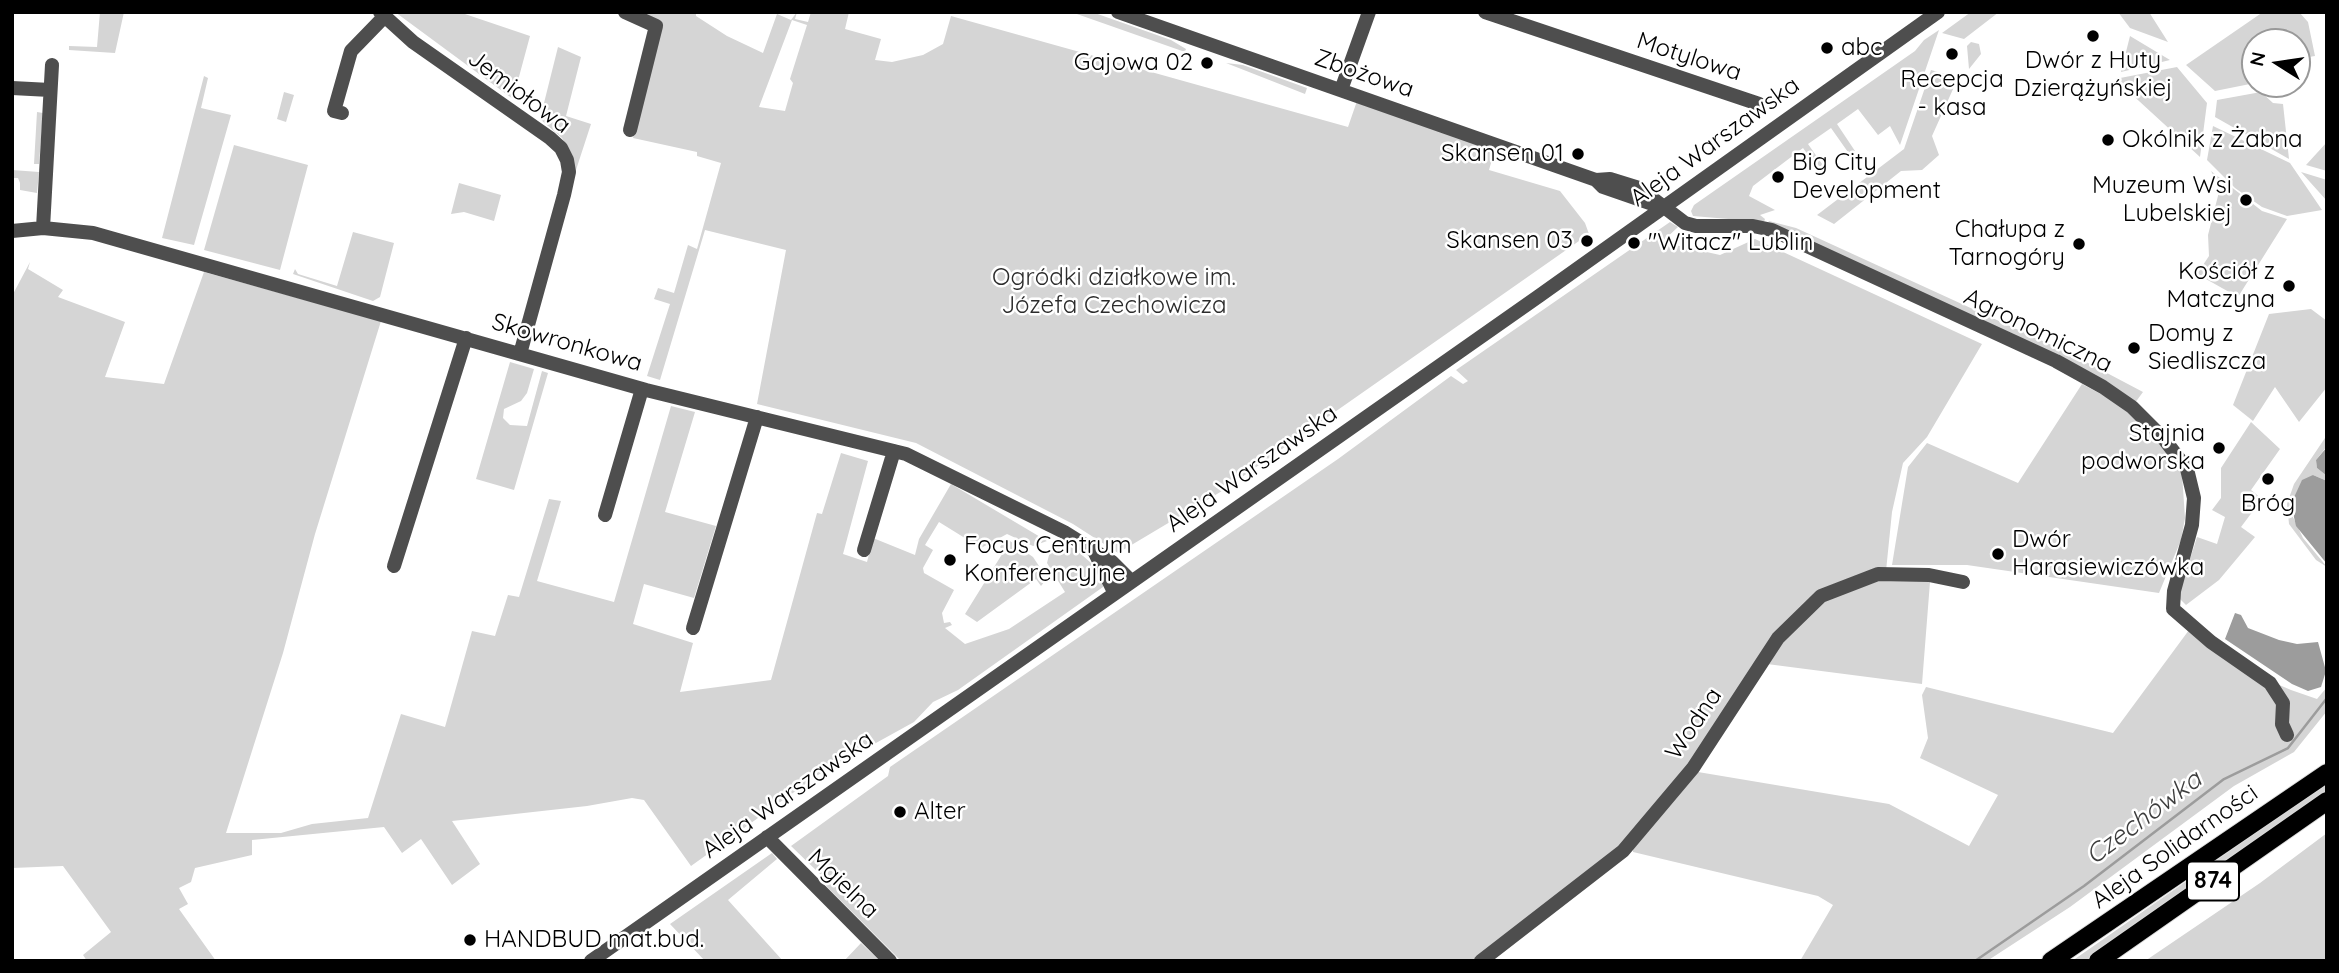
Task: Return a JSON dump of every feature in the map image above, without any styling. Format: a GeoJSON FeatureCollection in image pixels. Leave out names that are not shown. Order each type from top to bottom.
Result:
{"type":"FeatureCollection","features":[{"type":"Feature","properties":{"kind":"main road","name":"Aleja Solidarności"},"geometry":{"type":"LineString","coordinates":[[2051,961],[2327,771]]}},
{"type":"Feature","properties":{"kind":"main road","name":"Aleja Solidarności"},"geometry":{"type":"LineString","coordinates":[[2098,961],[2327,801]]}},
{"type":"Feature","properties":{"kind":"street"},"geometry":{"type":"LineString","coordinates":[[625,12],[656,26],[630,130]]}},
{"type":"Feature","properties":{"kind":"street","name":"Zbożowa"},"geometry":{"type":"LineString","coordinates":[[1118,12],[1596,180],[1603,187],[1663,208]]}},
{"type":"Feature","properties":{"kind":"street"},"geometry":{"type":"LineString","coordinates":[[1341,90],[1369,12]]}},
{"type":"Feature","properties":{"kind":"street","name":"Motylowa"},"geometry":{"type":"LineString","coordinates":[[1485,12],[1759,104]]}},
{"type":"Feature","properties":{"kind":"street","name":"Aleja Warszawska"},"geometry":{"type":"LineString","coordinates":[[591,961],[1938,12]]}},
{"type":"Feature","properties":{"kind":"street","name":"Jemiołowa"},"geometry":{"type":"LineString","coordinates":[[342,113],[334,111],[351,51],[382,15],[413,42],[561,148],[569,172],[520,354]]}},
{"type":"Feature","properties":{"kind":"street"},"geometry":{"type":"LineString","coordinates":[[43,228],[52,65]]}},
{"type":"Feature","properties":{"kind":"street"},"geometry":{"type":"LineString","coordinates":[[12,88],[50,90]]}},
{"type":"Feature","properties":{"kind":"street","name":"Agronomiczna"},"geometry":{"type":"LineString","coordinates":[[1663,208],[1696,226],[1754,226],[1787,236],[2056,361],[2132,407],[2176,453],[2187,469],[2192,484],[2192,524],[2171,602],[2173,609],[2211,642],[2270,684],[2283,704],[2282,724],[2287,735]]}},
{"type":"Feature","properties":{"kind":"street","name":"Skowronkowa"},"geometry":{"type":"LineString","coordinates":[[12,231],[43,228],[93,233],[642,388],[894,451],[930,464],[1093,550],[1116,565],[1131,581]]}},
{"type":"Feature","properties":{"kind":"street"},"geometry":{"type":"LineString","coordinates":[[394,566],[466,338]]}},
{"type":"Feature","properties":{"kind":"street"},"geometry":{"type":"LineString","coordinates":[[605,515],[642,388]]}},
{"type":"Feature","properties":{"kind":"street"},"geometry":{"type":"LineString","coordinates":[[694,628],[757,417]]}},
{"type":"Feature","properties":{"kind":"street"},"geometry":{"type":"LineString","coordinates":[[864,550],[894,451]]}},
{"type":"Feature","properties":{"kind":"street"},"geometry":{"type":"LineString","coordinates":[[1093,550],[1114,593]]}},
{"type":"Feature","properties":{"kind":"street","name":"Wodna"},"geometry":{"type":"LineString","coordinates":[[1480,961],[1622,851],[1693,768],[1778,638],[1821,596],[1878,574],[1929,575],[1964,582]]}},
{"type":"Feature","properties":{"kind":"street","name":"Mgielna"},"geometry":{"type":"LineString","coordinates":[[767,837],[890,961]]}},
{"type":"Feature","properties":{"kind":"green space"},"geometry":{"type":"Polygon","coordinates":[[[100,12],[124,12],[115,53],[69,50],[69,46],[97,47],[100,12]]]}},
{"type":"Feature","properties":{"kind":"green space"},"geometry":{"type":"Polygon","coordinates":[[[395,12],[459,12],[530,36],[513,99],[395,12]]]}},
{"type":"Feature","properties":{"kind":"green space","name":"Ogródki działkowe im. Józefa Czechowicza"},"geometry":{"type":"Polygon","coordinates":[[[635,12],[696,12],[696,16],[727,36],[763,53],[777,14],[791,20],[797,12],[795,19],[808,22],[811,12],[849,12],[845,29],[881,39],[875,60],[892,62],[923,55],[943,44],[951,16],[1348,127],[1357,101],[1495,149],[1489,170],[1560,191],[1585,223],[1589,234],[1222,491],[1118,553],[1073,524],[916,443],[757,404],[786,250],[705,230],[660,380],[647,376],[670,304],[654,299],[658,288],[674,293],[688,245],[697,249],[721,163],[697,156],[697,152],[633,138],[662,24],[635,12]],[[792,20],[759,107],[785,111],[793,83],[790,79],[807,25],[792,20]]]}},
{"type":"Feature","properties":{"kind":"green space"},"geometry":{"type":"Polygon","coordinates":[[[1092,12],[1171,40],[1186,49],[1185,52],[1074,13],[1092,12]]]}},
{"type":"Feature","properties":{"kind":"green space"},"geometry":{"type":"Polygon","coordinates":[[[1971,12],[1999,12],[1964,39],[1942,33],[1971,12]]]}},
{"type":"Feature","properties":{"kind":"green space"},"geometry":{"type":"Polygon","coordinates":[[[2118,12],[2149,12],[2168,42],[2130,28],[2118,12]]]}},
{"type":"Feature","properties":{"kind":"green space"},"geometry":{"type":"Polygon","coordinates":[[[2263,12],[2299,12],[2308,22],[2309,28],[2241,28],[2241,86],[2215,91],[2186,65],[2263,12]]]}},
{"type":"Feature","properties":{"kind":"green space"},"geometry":{"type":"Polygon","coordinates":[[[1939,30],[1900,145],[1890,126],[1878,135],[1858,109],[1837,124],[1855,151],[1850,155],[1831,128],[1808,144],[1827,171],[1822,175],[1803,148],[1753,186],[1749,196],[1775,210],[1760,215],[1765,219],[1764,222],[1693,216],[1691,211],[1694,205],[1915,51],[1924,40],[1939,30]]]}},
{"type":"Feature","properties":{"kind":"green space"},"geometry":{"type":"Polygon","coordinates":[[[2130,36],[2170,60],[2121,72],[2130,36]]]}},
{"type":"Feature","properties":{"kind":"green space"},"geometry":{"type":"Polygon","coordinates":[[[2311,37],[2315,56],[2311,57],[2311,37]]]}},
{"type":"Feature","properties":{"kind":"green space"},"geometry":{"type":"Polygon","coordinates":[[[1971,42],[1979,44],[1981,54],[1969,69],[1967,46],[1971,42]]]}},
{"type":"Feature","properties":{"kind":"green space"},"geometry":{"type":"Polygon","coordinates":[[[558,47],[581,57],[566,116],[591,124],[575,173],[570,153],[562,138],[540,119],[558,47]]]}},
{"type":"Feature","properties":{"kind":"green space"},"geometry":{"type":"Polygon","coordinates":[[[1226,63],[1243,65],[1307,88],[1305,94],[1226,63]]]}},
{"type":"Feature","properties":{"kind":"green space"},"geometry":{"type":"Polygon","coordinates":[[[2177,67],[2207,103],[2200,157],[2115,79],[2177,67]]]}},
{"type":"Feature","properties":{"kind":"green space"},"geometry":{"type":"Polygon","coordinates":[[[1931,70],[1958,78],[1932,136],[1939,155],[1922,170],[1901,171],[1834,224],[1817,215],[1904,149],[1931,70]]]}},
{"type":"Feature","properties":{"kind":"green space"},"geometry":{"type":"Polygon","coordinates":[[[204,76],[208,78],[201,108],[231,115],[194,245],[162,238],[204,76]]]}},
{"type":"Feature","properties":{"kind":"green space"},"geometry":{"type":"Polygon","coordinates":[[[284,92],[294,95],[286,122],[277,119],[284,92]]]}},
{"type":"Feature","properties":{"kind":"green space"},"geometry":{"type":"Polygon","coordinates":[[[2241,96],[2241,98],[2268,98],[2273,103],[2283,104],[2289,159],[2215,117],[2217,100],[2241,96]]]}},
{"type":"Feature","properties":{"kind":"green space"},"geometry":{"type":"Polygon","coordinates":[[[37,112],[43,113],[39,164],[34,164],[37,112]]]}},
{"type":"Feature","properties":{"kind":"green space"},"geometry":{"type":"Polygon","coordinates":[[[2213,126],[2290,163],[2322,210],[2287,216],[2262,207],[2235,188],[2207,160],[2213,126]]]}},
{"type":"Feature","properties":{"kind":"green space"},"geometry":{"type":"Polygon","coordinates":[[[2327,142],[2327,171],[2306,165],[2327,142]]]}},
{"type":"Feature","properties":{"kind":"green space"},"geometry":{"type":"Polygon","coordinates":[[[234,145],[308,165],[280,270],[204,250],[234,145]]]}},
{"type":"Feature","properties":{"kind":"green space"},"geometry":{"type":"Polygon","coordinates":[[[12,170],[39,172],[37,193],[20,190],[18,178],[12,178],[12,170]]]}},
{"type":"Feature","properties":{"kind":"green space"},"geometry":{"type":"Polygon","coordinates":[[[2211,171],[2262,211],[2287,219],[2238,297],[2197,274],[2209,256],[2208,235],[2220,188],[2211,171]]]}},
{"type":"Feature","properties":{"kind":"green space"},"geometry":{"type":"Polygon","coordinates":[[[2301,172],[2327,180],[2327,201],[2301,172]]]}},
{"type":"Feature","properties":{"kind":"green space"},"geometry":{"type":"Polygon","coordinates":[[[459,183],[501,195],[494,221],[464,212],[451,214],[459,183]]]}},
{"type":"Feature","properties":{"kind":"green space"},"geometry":{"type":"Polygon","coordinates":[[[1769,221],[1796,228],[2071,354],[2143,392],[2132,407],[2103,387],[1765,228],[1769,221]]]}},
{"type":"Feature","properties":{"kind":"green space"},"geometry":{"type":"Polygon","coordinates":[[[1670,222],[1678,227],[1662,242],[1720,255],[1755,239],[1982,344],[1927,437],[1903,463],[1892,512],[1886,571],[1826,587],[1816,593],[1689,765],[1615,851],[1471,961],[901,961],[827,887],[820,874],[791,846],[888,776],[890,767],[1338,459],[1451,376],[1463,384],[1468,381],[1456,370],[1670,222]]]}},
{"type":"Feature","properties":{"kind":"green space"},"geometry":{"type":"Polygon","coordinates":[[[353,232],[394,243],[380,297],[373,301],[293,274],[295,269],[298,274],[337,286],[353,232]]]}},
{"type":"Feature","properties":{"kind":"green space"},"geometry":{"type":"Polygon","coordinates":[[[30,262],[28,269],[63,290],[58,297],[125,322],[105,377],[164,384],[204,272],[381,321],[315,534],[283,653],[226,833],[281,833],[312,824],[368,818],[401,714],[445,727],[472,631],[495,636],[508,595],[519,597],[549,499],[561,501],[537,581],[614,602],[671,406],[695,412],[665,512],[716,526],[694,598],[644,584],[633,624],[693,643],[680,692],[771,680],[817,513],[822,514],[841,453],[868,461],[843,554],[867,562],[873,538],[915,555],[919,539],[951,484],[1047,541],[1033,546],[1007,534],[981,548],[939,522],[925,545],[933,550],[923,568],[924,573],[954,590],[942,613],[944,623],[950,622],[952,625],[945,628],[965,644],[1009,629],[1065,592],[1047,563],[1050,551],[1062,544],[1075,549],[1090,562],[1103,579],[1103,587],[958,690],[933,702],[914,722],[818,775],[691,866],[644,800],[632,798],[587,806],[452,821],[480,864],[452,885],[421,839],[402,853],[384,827],[252,840],[252,855],[195,868],[191,882],[179,888],[188,904],[179,909],[216,961],[87,961],[83,955],[111,932],[63,866],[12,868],[12,296],[30,262]]]}},
{"type":"Feature","properties":{"kind":"green space"},"geometry":{"type":"Polygon","coordinates":[[[2311,309],[2327,321],[2327,387],[2299,422],[2275,387],[2253,421],[2233,405],[2269,314],[2311,309]]]}},
{"type":"Feature","properties":{"kind":"green space"},"geometry":{"type":"Polygon","coordinates":[[[510,362],[534,369],[527,393],[521,401],[504,409],[503,418],[510,425],[527,426],[542,371],[548,373],[514,490],[476,479],[510,362]]]}},
{"type":"Feature","properties":{"kind":"green space"},"geometry":{"type":"Polygon","coordinates":[[[2082,384],[2127,408],[2170,456],[2182,474],[2185,518],[2181,540],[2159,593],[1967,565],[1892,565],[1908,467],[1927,443],[2018,483],[2082,384]]]}},
{"type":"Feature","properties":{"kind":"green space"},"geometry":{"type":"Polygon","coordinates":[[[2251,422],[2280,449],[2251,490],[2262,499],[2241,527],[2255,537],[2219,580],[2186,605],[2178,597],[2197,537],[2217,544],[2225,517],[2212,510],[2221,498],[2221,468],[2251,422]]]}},
{"type":"Feature","properties":{"kind":"green space"},"geometry":{"type":"Polygon","coordinates":[[[2327,435],[2327,446],[2316,460],[2317,468],[2327,476],[2327,481],[2313,475],[2292,515],[2303,538],[2327,567],[2316,560],[2289,524],[2287,504],[2294,484],[2327,435]]]}},
{"type":"Feature","properties":{"kind":"green space"},"geometry":{"type":"Polygon","coordinates":[[[1005,541],[1010,541],[1033,557],[1045,575],[1045,581],[1041,586],[1036,579],[977,622],[965,614],[1004,551],[1000,547],[1005,541]]]}},
{"type":"Feature","properties":{"kind":"green space"},"geometry":{"type":"Polygon","coordinates":[[[1878,578],[1930,582],[1922,684],[1767,664],[1783,640],[1824,598],[1878,578]]]}},
{"type":"Feature","properties":{"kind":"green space"},"geometry":{"type":"Polygon","coordinates":[[[2189,630],[2249,672],[2291,690],[2317,699],[2327,687],[2327,711],[2294,752],[2234,786],[2070,907],[1987,961],[1800,961],[1833,905],[1818,896],[1633,852],[1633,847],[1698,772],[1889,804],[1969,846],[1998,795],[1920,758],[1928,738],[1922,695],[1926,687],[2113,733],[2189,630]]]}},
{"type":"Feature","properties":{"kind":"green space"},"geometry":{"type":"Polygon","coordinates":[[[2327,783],[2327,793],[2223,867],[2088,961],[2072,961],[2327,783]]]}},
{"type":"Feature","properties":{"kind":"green space"},"geometry":{"type":"Polygon","coordinates":[[[2327,833],[2327,961],[2145,961],[2260,883],[2327,833]]]}},
{"type":"Feature","properties":{"kind":"green space"},"geometry":{"type":"Polygon","coordinates":[[[772,853],[777,859],[728,900],[783,961],[705,961],[670,924],[772,853]]]}},
{"type":"Feature","properties":{"kind":"green space"},"geometry":{"type":"Polygon","coordinates":[[[861,943],[880,961],[844,961],[861,943]]]}},
{"type":"Feature","properties":{"kind":"shaded area"},"geometry":{"type":"Polygon","coordinates":[[[2327,447],[2327,476],[2317,468],[2316,460],[2327,447]]]}},
{"type":"Feature","properties":{"kind":"shaded area"},"geometry":{"type":"Polygon","coordinates":[[[2313,475],[2327,481],[2327,564],[2296,526],[2291,504],[2302,480],[2313,475]]]}},
{"type":"Feature","properties":{"kind":"shaded area"},"geometry":{"type":"Polygon","coordinates":[[[2235,613],[2241,615],[2248,628],[2279,640],[2297,644],[2318,642],[2326,671],[2321,687],[2308,691],[2292,684],[2225,639],[2235,613]]]}},
{"type":"Feature","properties":{"kind":"waterway","name":"Czechówka"},"geometry":{"type":"LineString","coordinates":[[1975,961],[2084,886],[2224,779],[2288,748],[2327,698]]}},
{"type":"Feature","properties":{"kind":"place","name":"Dwór z Huty Dzierążyńskiej"},"geometry":{"type":"Point","coordinates":[2093,36]}},
{"type":"Feature","properties":{"kind":"place","name":"abc"},"geometry":{"type":"Point","coordinates":[1827,48]}},
{"type":"Feature","properties":{"kind":"place","name":"Recepcja - kasa"},"geometry":{"type":"Point","coordinates":[1952,54]}},
{"type":"Feature","properties":{"kind":"place","name":"Gajowa 02"},"geometry":{"type":"Point","coordinates":[1207,63]}},
{"type":"Feature","properties":{"kind":"place","name":"Okólnik z Żabna"},"geometry":{"type":"Point","coordinates":[2108,140]}},
{"type":"Feature","properties":{"kind":"place","name":"Skansen 01"},"geometry":{"type":"Point","coordinates":[1578,154]}},
{"type":"Feature","properties":{"kind":"place","name":"Big City Development"},"geometry":{"type":"Point","coordinates":[1778,177]}},
{"type":"Feature","properties":{"kind":"place","name":"Muzeum Wsi Lubelskiej"},"geometry":{"type":"Point","coordinates":[2246,200]}},
{"type":"Feature","properties":{"kind":"place","name":"Skansen 03"},"geometry":{"type":"Point","coordinates":[1587,241]}},
{"type":"Feature","properties":{"kind":"place","name":"\"Witacz\" Lublin"},"geometry":{"type":"Point","coordinates":[1634,243]}},
{"type":"Feature","properties":{"kind":"place","name":"Chałupa z Tarnogóry"},"geometry":{"type":"Point","coordinates":[2079,244]}},
{"type":"Feature","properties":{"kind":"place","name":"Kościół z Matczyna"},"geometry":{"type":"Point","coordinates":[2289,286]}},
{"type":"Feature","properties":{"kind":"place","name":"Domy z Siedliszcza"},"geometry":{"type":"Point","coordinates":[2134,348]}},
{"type":"Feature","properties":{"kind":"place","name":"Stajnia podworska"},"geometry":{"type":"Point","coordinates":[2219,448]}},
{"type":"Feature","properties":{"kind":"place","name":"Bróg"},"geometry":{"type":"Point","coordinates":[2268,479]}},
{"type":"Feature","properties":{"kind":"place","name":"Dwór Harasiewiczówka"},"geometry":{"type":"Point","coordinates":[1998,554]}},
{"type":"Feature","properties":{"kind":"place","name":"Focus Centrum Konferencyjne"},"geometry":{"type":"Point","coordinates":[950,560]}},
{"type":"Feature","properties":{"kind":"place","name":"Alter"},"geometry":{"type":"Point","coordinates":[900,812]}},
{"type":"Feature","properties":{"kind":"place","name":"HANDBUD mat.bud."},"geometry":{"type":"Point","coordinates":[470,940]}}]}
